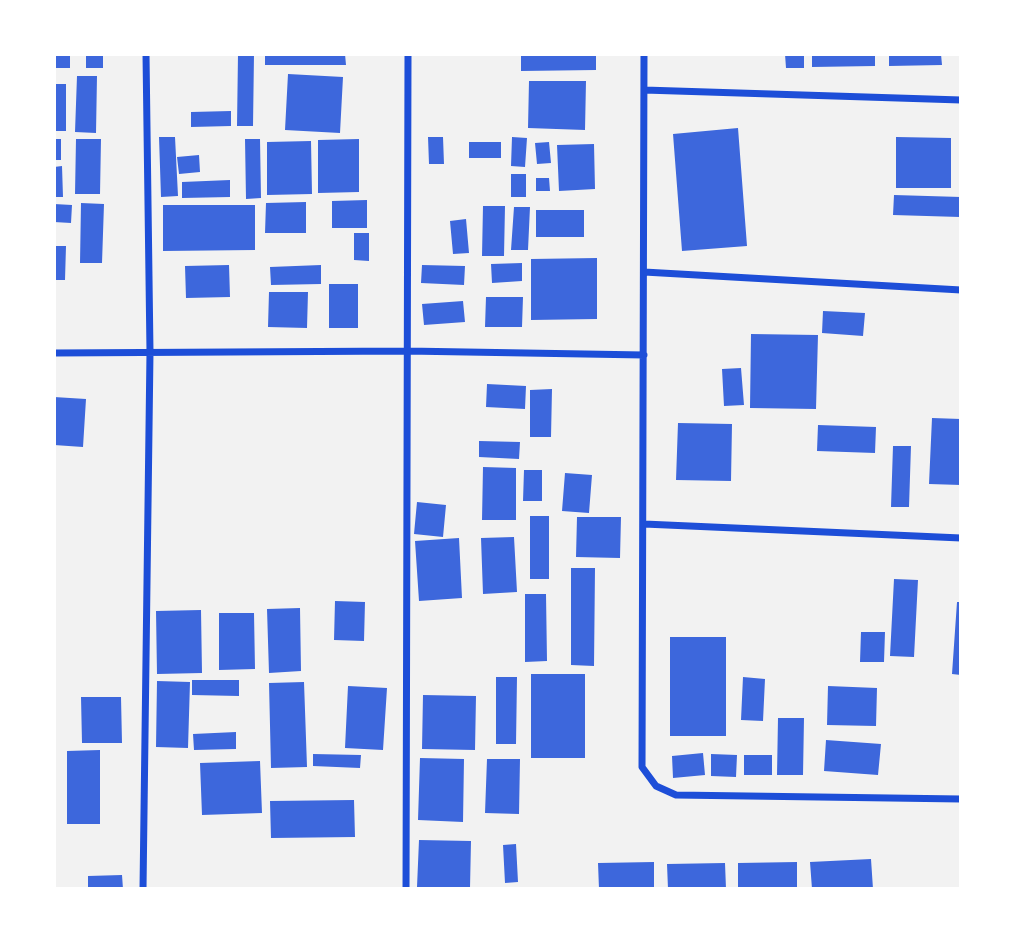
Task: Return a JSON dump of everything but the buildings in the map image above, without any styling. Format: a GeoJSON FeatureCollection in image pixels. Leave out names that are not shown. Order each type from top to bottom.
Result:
{"type":"FeatureCollection","features":[{"type":"Feature","properties":{"kind":"street"},"geometry":{"type":"LineString","coordinates":[[143,889],[150,352],[146,54]]}},
{"type":"Feature","properties":{"kind":"street"},"geometry":{"type":"LineString","coordinates":[[406,889],[408,54]]}},
{"type":"Feature","properties":{"kind":"street"},"geometry":{"type":"LineString","coordinates":[[644,54],[642,767],[656,786],[676,795],[961,799]]}},
{"type":"Feature","properties":{"kind":"street"},"geometry":{"type":"LineString","coordinates":[[644,90],[961,100]]}},
{"type":"Feature","properties":{"kind":"street"},"geometry":{"type":"LineString","coordinates":[[644,272],[961,290]]}},
{"type":"Feature","properties":{"kind":"street"},"geometry":{"type":"LineString","coordinates":[[54,353],[407,351],[644,355]]}},
{"type":"Feature","properties":{"kind":"street"},"geometry":{"type":"LineString","coordinates":[[644,524],[961,538]]}}]}
